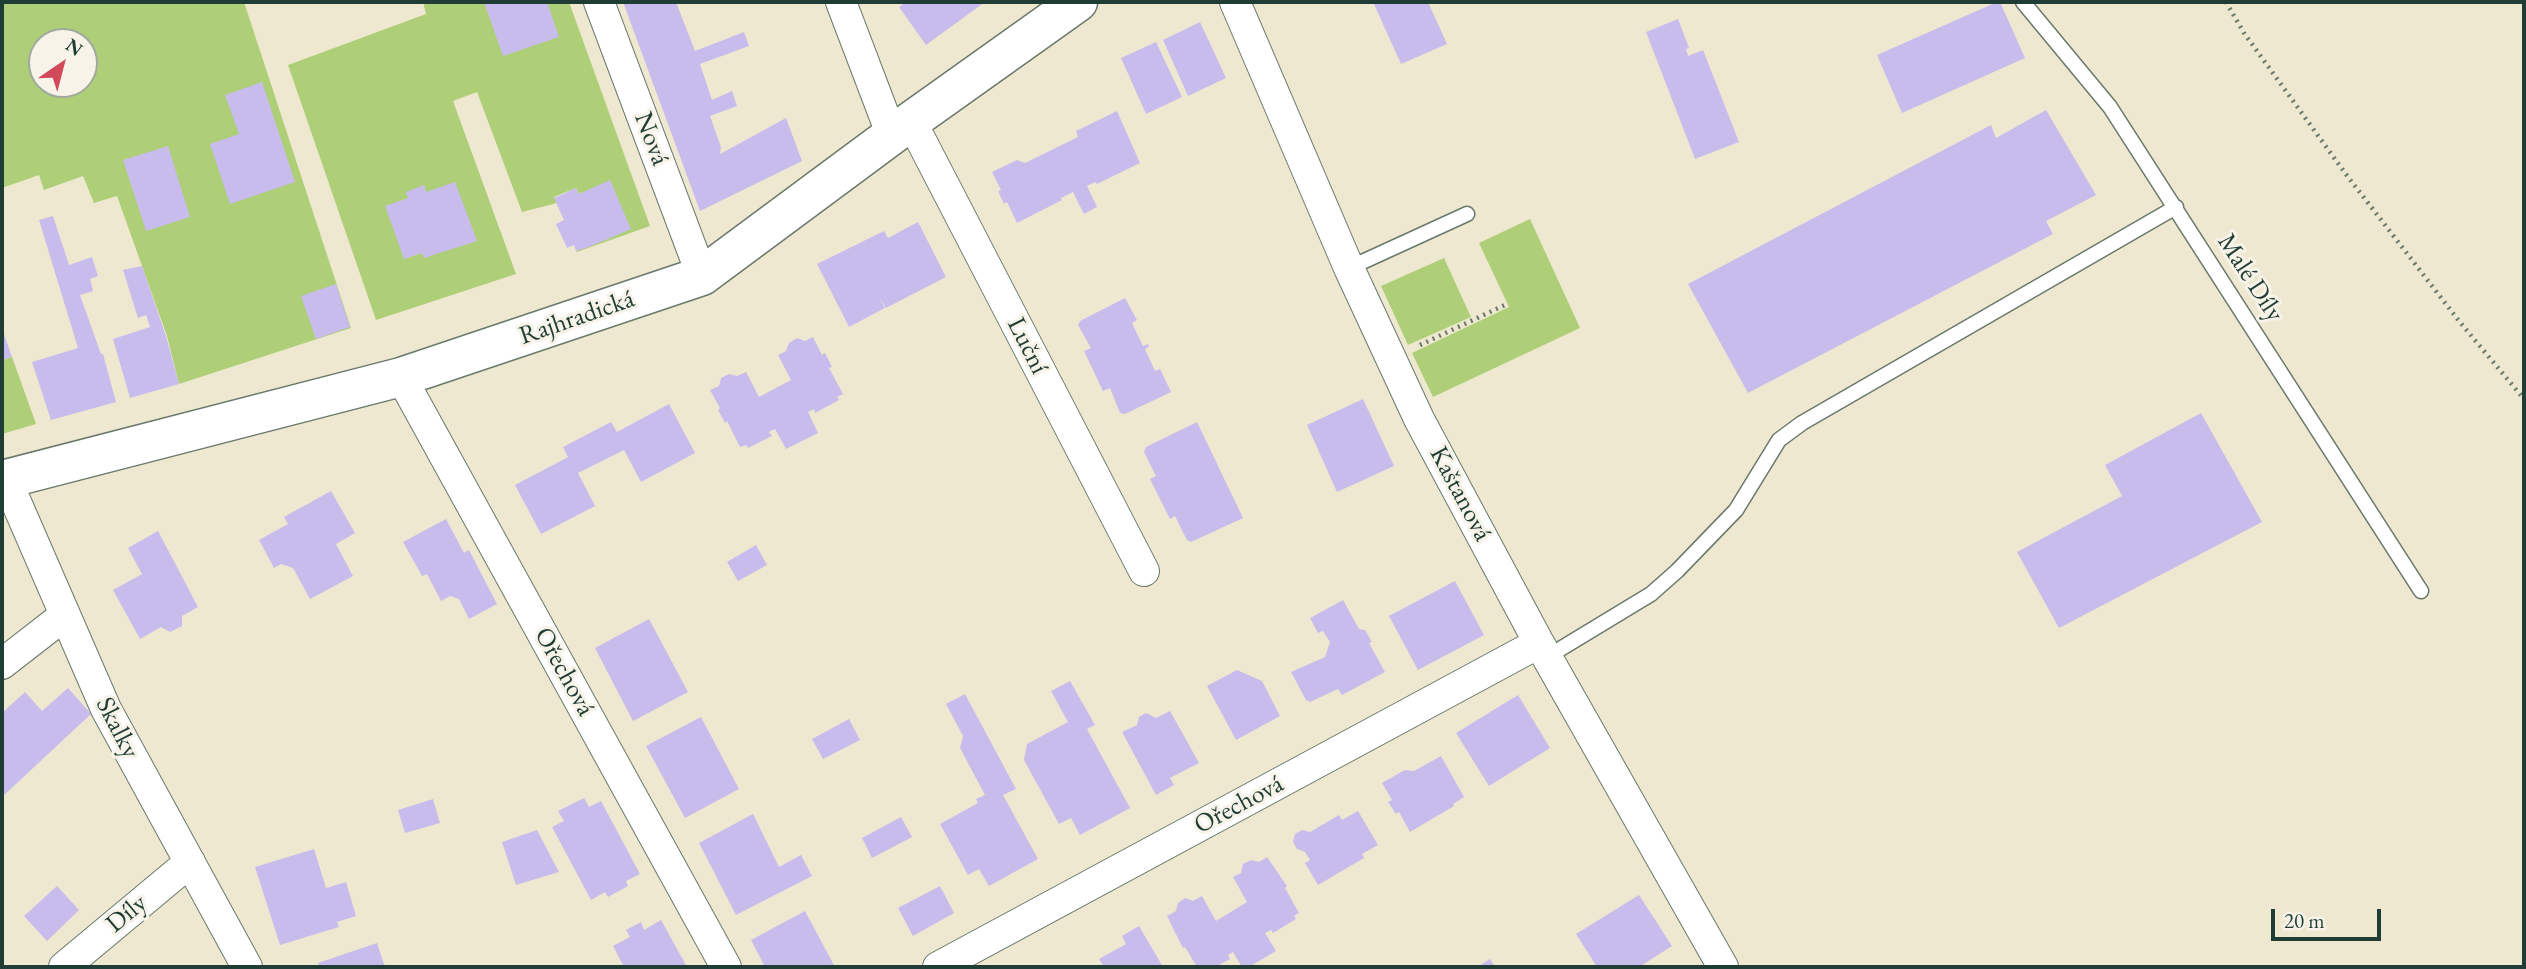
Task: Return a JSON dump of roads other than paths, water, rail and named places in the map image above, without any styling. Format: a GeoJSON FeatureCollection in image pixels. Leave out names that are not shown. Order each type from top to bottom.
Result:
{"type":"FeatureCollection","features":[{"type":"Feature","properties":{"kind":"street","name":"Nová"},"geometry":{"type":"LineString","coordinates":[[599,2],[702,276]]}},
{"type":"Feature","properties":{"kind":"street","name":"Luční"},"geometry":{"type":"LineString","coordinates":[[841,2],[901,129],[1144,571]]}},
{"type":"Feature","properties":{"kind":"street","name":"Rajhradická"},"geometry":{"type":"LineString","coordinates":[[4,479],[401,377],[702,276],[1078,2]]}},
{"type":"Feature","properties":{"kind":"street","name":"Kaštanová"},"geometry":{"type":"LineString","coordinates":[[1235,2],[1349,268],[1419,419],[1716,965]]}},
{"type":"Feature","properties":{"kind":"street","name":"Ořechová"},"geometry":{"type":"LineString","coordinates":[[401,377],[726,967]]}},
{"type":"Feature","properties":{"kind":"street","name":"Skalky"},"geometry":{"type":"LineString","coordinates":[[4,479],[106,709],[247,967]]}},
{"type":"Feature","properties":{"kind":"street"},"geometry":{"type":"LineString","coordinates":[[2,664],[65,615]]}},
{"type":"Feature","properties":{"kind":"street","name":"Ořechová"},"geometry":{"type":"LineString","coordinates":[[938,967],[1543,650]]}},
{"type":"Feature","properties":{"kind":"street","name":"Díly"},"geometry":{"type":"LineString","coordinates":[[64,967],[190,862]]}},
{"type":"Feature","properties":{"kind":"lane","name":"Malé Díly"},"geometry":{"type":"LineString","coordinates":[[2023,2],[2110,107],[2421,591]]}},
{"type":"Feature","properties":{"kind":"lane"},"geometry":{"type":"LineString","coordinates":[[1543,650],[1651,594],[1736,510],[1779,440],[1802,423],[2176,206]]}},
{"type":"Feature","properties":{"kind":"lane"},"geometry":{"type":"LineString","coordinates":[[1349,268],[1467,214]]}}]}
